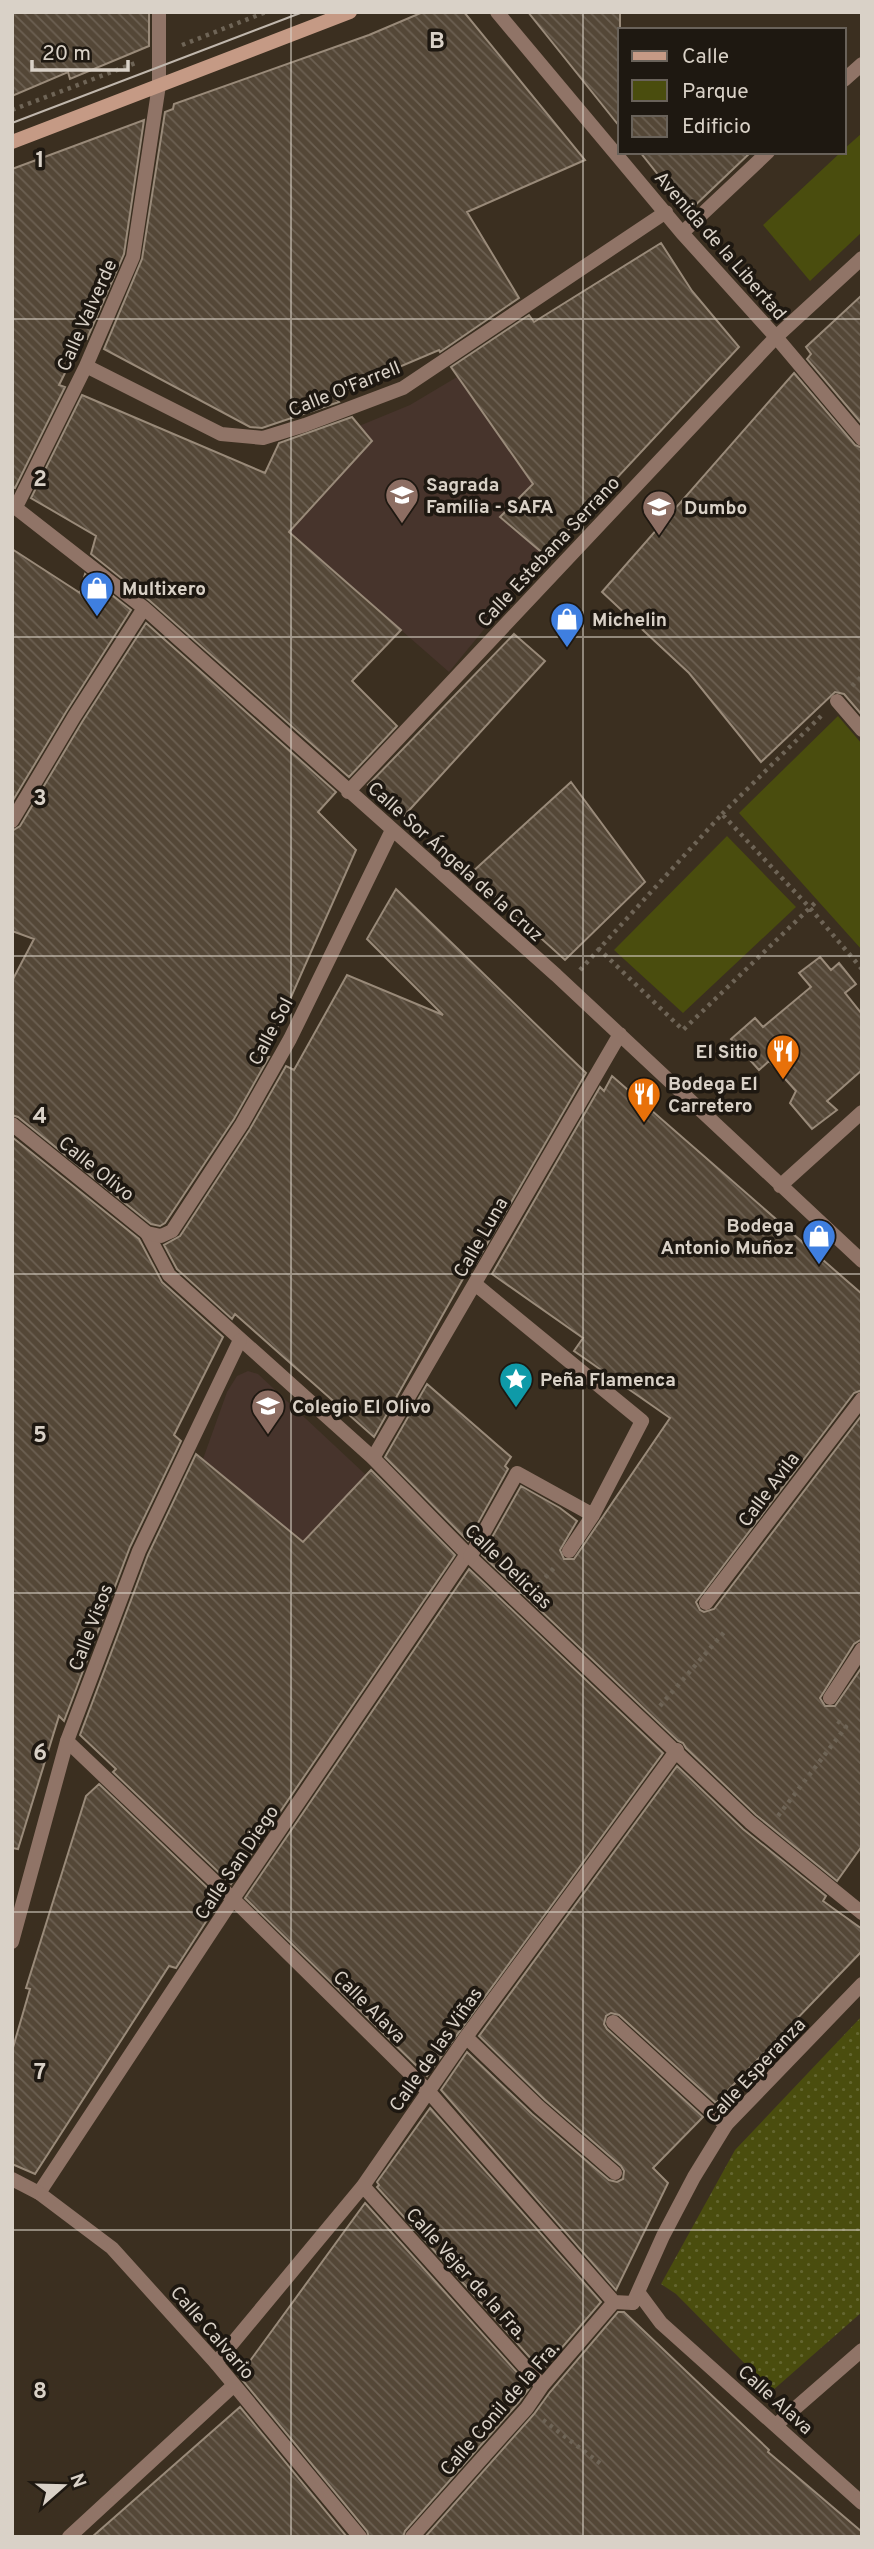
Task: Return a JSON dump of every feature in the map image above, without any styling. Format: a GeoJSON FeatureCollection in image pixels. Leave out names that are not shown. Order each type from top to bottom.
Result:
{"type":"FeatureCollection","features":[{"type":"Feature","properties":{"kind":"main road"},"geometry":{"type":"LineString","coordinates":[[12,142],[350,12]]}},
{"type":"Feature","properties":{"kind":"street","name":"Calle Valverde"},"geometry":{"type":"LineString","coordinates":[[14,506],[86,366],[133,257],[159,85],[159,12]]}},
{"type":"Feature","properties":{"kind":"street","name":"Avenida de la Libertad"},"geometry":{"type":"LineString","coordinates":[[496,12],[682,233],[776,337],[862,439]]}},
{"type":"Feature","properties":{"kind":"street"},"geometry":{"type":"LineString","coordinates":[[846,78],[862,64]]}},
{"type":"Feature","properties":{"kind":"street"},"geometry":{"type":"LineString","coordinates":[[682,233],[766,154]]}},
{"type":"Feature","properties":{"kind":"street","name":"Calle O'Farrell"},"geometry":{"type":"LineString","coordinates":[[86,366],[221,434],[263,438],[403,388],[666,212]]}},
{"type":"Feature","properties":{"kind":"street","name":"Calle Estebana Serrano"},"geometry":{"type":"LineString","coordinates":[[348,792],[776,337],[862,258]]}},
{"type":"Feature","properties":{"kind":"street","name":"Calle Sor Ángela de la Cruz"},"geometry":{"type":"LineString","coordinates":[[14,506],[144,608],[620,1034],[862,1261]]}},
{"type":"Feature","properties":{"kind":"street"},"geometry":{"type":"LineString","coordinates":[[12,821],[144,608]]}},
{"type":"Feature","properties":{"kind":"street"},"geometry":{"type":"LineString","coordinates":[[837,701],[862,730]]}},
{"type":"Feature","properties":{"kind":"street","name":"Calle Sol"},"geometry":{"type":"LineString","coordinates":[[154,1234],[172,1231],[242,1124],[290,1039],[392,830]]}},
{"type":"Feature","properties":{"kind":"street","name":"Calle Luna"},"geometry":{"type":"LineString","coordinates":[[373,1458],[620,1034]]}},
{"type":"Feature","properties":{"kind":"street"},"geometry":{"type":"LineString","coordinates":[[780,1186],[862,1112]]}},
{"type":"Feature","properties":{"kind":"street","name":"Calle Olivo"},"geometry":{"type":"LineString","coordinates":[[12,1124],[154,1234]]}},
{"type":"Feature","properties":{"kind":"street","name":"Calle Delicias"},"geometry":{"type":"LineString","coordinates":[[154,1234],[169,1275],[373,1458],[468,1555],[750,1822],[862,1913]]}},
{"type":"Feature","properties":{"kind":"street"},"geometry":{"type":"LineString","coordinates":[[475,1284],[642,1421],[593,1515],[569,1551]]}},
{"type":"Feature","properties":{"kind":"street","name":"Calle Visos"},"geometry":{"type":"LineString","coordinates":[[12,1942],[67,1741],[139,1551],[240,1340]]}},
{"type":"Feature","properties":{"kind":"street","name":"Calle Avila"},"geometry":{"type":"LineString","coordinates":[[706,1603],[862,1399]]}},
{"type":"Feature","properties":{"kind":"street","name":"Calle San Diego"},"geometry":{"type":"LineString","coordinates":[[39,2193],[233,1899],[468,1555],[517,1473],[593,1515]]}},
{"type":"Feature","properties":{"kind":"street"},"geometry":{"type":"LineString","coordinates":[[830,1698],[862,1649]]}},
{"type":"Feature","properties":{"kind":"street","name":"Calle Alava"},"geometry":{"type":"LineString","coordinates":[[67,1741],[233,1899],[429,2092],[614,2302]]}},
{"type":"Feature","properties":{"kind":"street","name":"Calle de las Viñas"},"geometry":{"type":"LineString","coordinates":[[216,2363],[363,2186],[466,2037],[677,1750]]}},
{"type":"Feature","properties":{"kind":"street","name":"Calle Esperanza"},"geometry":{"type":"LineString","coordinates":[[635,2297],[694,2177],[726,2125],[862,1984]]}},
{"type":"Feature","properties":{"kind":"street"},"geometry":{"type":"LineString","coordinates":[[613,2022],[726,2125]]}},
{"type":"Feature","properties":{"kind":"street"},"geometry":{"type":"LineString","coordinates":[[466,2037],[538,2107],[615,2173]]}},
{"type":"Feature","properties":{"kind":"street","name":"Calle Calvario"},"geometry":{"type":"LineString","coordinates":[[12,2179],[39,2193],[112,2248],[216,2363],[360,2537]]}},
{"type":"Feature","properties":{"kind":"street","name":"Calle Vejer de la Fra."},"geometry":{"type":"LineString","coordinates":[[363,2186],[542,2386]]}},
{"type":"Feature","properties":{"kind":"street"},"geometry":{"type":"LineString","coordinates":[[614,2302],[635,2297]]}},
{"type":"Feature","properties":{"kind":"street","name":"Calle Alava"},"geometry":{"type":"LineString","coordinates":[[635,2297],[862,2503]]}},
{"type":"Feature","properties":{"kind":"street","name":"Calle Conil de la Fra."},"geometry":{"type":"LineString","coordinates":[[411,2537],[527,2408],[542,2386],[614,2302]]}},
{"type":"Feature","properties":{"kind":"street"},"geometry":{"type":"LineString","coordinates":[[776,2425],[862,2350]]}},
{"type":"Feature","properties":{"kind":"street"},"geometry":{"type":"LineString","coordinates":[[69,2537],[234,2385]]}},
{"type":"Feature","properties":{"kind":"path"},"geometry":{"type":"LineString","coordinates":[[578,972],[722,814],[822,716]]}},
{"type":"Feature","properties":{"kind":"path"},"geometry":{"type":"LineString","coordinates":[[722,814],[810,908],[862,969]]}},
{"type":"Feature","properties":{"kind":"path"},"geometry":{"type":"LineString","coordinates":[[598,948],[682,1030],[817,901]]}},
{"type":"Feature","properties":{"kind":"path"},"geometry":{"type":"LineString","coordinates":[[531,1593],[569,1551]]}},
{"type":"Feature","properties":{"kind":"path"},"geometry":{"type":"LineString","coordinates":[[653,1713],[726,1630]]}},
{"type":"Feature","properties":{"kind":"path"},"geometry":{"type":"LineString","coordinates":[[775,1819],[846,1727],[821,1708],[830,1698]]}},
{"type":"Feature","properties":{"kind":"path"},"geometry":{"type":"LineString","coordinates":[[527,2408],[601,2464]]}},
{"type":"Feature","properties":{"kind":"shaded area","name":"Sagrada Familia - SAFA"},"geometry":{"type":"Polygon","coordinates":[[[457,377],[533,484],[500,518],[545,555],[449,672],[289,532],[372,441],[359,426],[410,405],[457,377]]]}},
{"type":"Feature","properties":{"kind":"shaded area","name":"Colegio El Olivo"},"geometry":{"type":"Polygon","coordinates":[[[248,1371],[258,1374],[366,1475],[303,1542],[203,1459],[227,1392],[237,1376],[248,1371]]]}},
{"type":"Feature","properties":{"kind":"green space"},"geometry":{"type":"Polygon","coordinates":[[[862,133],[862,232],[810,281],[763,225],[839,154],[846,154],[846,147],[862,133]]]}},
{"type":"Feature","properties":{"kind":"green space"},"geometry":{"type":"Polygon","coordinates":[[[838,716],[862,744],[862,950],[739,813],[838,716]]]}},
{"type":"Feature","properties":{"kind":"green space"},"geometry":{"type":"Polygon","coordinates":[[[727,836],[796,907],[683,1013],[614,950],[727,836]]]}},
{"type":"Feature","properties":{"kind":"green space"},"geometry":{"type":"Polygon","coordinates":[[[862,2016],[862,2312],[772,2391],[676,2294],[661,2284],[735,2150],[862,2016]]]}},
{"type":"Feature","properties":{"kind":"building"},"geometry":{"type":"Polygon","coordinates":[[[12,12],[149,12],[149,46],[70,79],[68,72],[12,96],[12,12]]]}},
{"type":"Feature","properties":{"kind":"building"},"geometry":{"type":"Polygon","coordinates":[[[423,12],[464,12],[585,160],[467,212],[519,298],[440,352],[439,350],[333,395],[339,402],[262,428],[250,427],[104,349],[142,259],[165,112],[173,109],[174,104],[369,35],[423,12]]]}},
{"type":"Feature","properties":{"kind":"building"},"geometry":{"type":"Polygon","coordinates":[[[528,12],[620,12],[618,124],[528,12]]]}},
{"type":"Feature","properties":{"kind":"building"},"geometry":{"type":"Polygon","coordinates":[[[144,120],[124,254],[87,339],[83,337],[59,385],[65,387],[15,488],[12,487],[12,169],[144,120]]]}},
{"type":"Feature","properties":{"kind":"building"},"geometry":{"type":"Polygon","coordinates":[[[642,154],[749,154],[688,212],[642,154]]]}},
{"type":"Feature","properties":{"kind":"building"},"geometry":{"type":"Polygon","coordinates":[[[661,243],[692,291],[739,347],[545,555],[500,517],[533,484],[451,367],[529,315],[534,322],[661,243]]]}},
{"type":"Feature","properties":{"kind":"building"},"geometry":{"type":"Polygon","coordinates":[[[862,295],[862,424],[807,359],[811,354],[806,347],[862,295]]]}},
{"type":"Feature","properties":{"kind":"building"},"geometry":{"type":"Polygon","coordinates":[[[794,373],[855,445],[862,448],[862,715],[844,694],[835,692],[761,762],[689,673],[602,592],[794,373]]]}},
{"type":"Feature","properties":{"kind":"building"},"geometry":{"type":"Polygon","coordinates":[[[82,395],[265,473],[279,443],[352,417],[372,441],[289,532],[401,630],[352,681],[397,726],[349,777],[150,601],[91,554],[96,536],[31,498],[82,395]]]}},
{"type":"Feature","properties":{"kind":"building"},"geometry":{"type":"Polygon","coordinates":[[[12,549],[80,593],[85,574],[131,610],[12,802],[12,549]]]}},
{"type":"Feature","properties":{"kind":"building"},"geometry":{"type":"Polygon","coordinates":[[[146,623],[336,792],[318,812],[356,850],[265,1056],[269,1057],[234,1119],[165,1223],[160,1226],[151,1224],[18,1117],[12,1115],[12,981],[34,939],[12,931],[12,831],[20,826],[82,722],[146,623]]]}},
{"type":"Feature","properties":{"kind":"building"},"geometry":{"type":"Polygon","coordinates":[[[514,634],[545,661],[403,817],[368,785],[514,634]]]}},
{"type":"Feature","properties":{"kind":"building"},"geometry":{"type":"Polygon","coordinates":[[[571,782],[645,882],[565,960],[470,874],[571,782]]]}},
{"type":"Feature","properties":{"kind":"building"},"geometry":{"type":"Polygon","coordinates":[[[396,889],[586,1073],[476,1263],[473,1261],[374,1437],[235,1314],[232,1319],[177,1269],[164,1245],[180,1236],[250,1129],[286,1066],[294,1070],[347,975],[443,1015],[367,939],[396,889]]]}},
{"type":"Feature","properties":{"kind":"building"},"geometry":{"type":"Polygon","coordinates":[[[820,957],[831,970],[839,963],[856,984],[845,993],[862,1014],[862,1070],[827,1101],[837,1110],[812,1129],[790,1103],[796,1091],[769,1061],[759,1070],[731,1039],[755,1018],[763,1027],[811,987],[799,973],[820,957]]]}},
{"type":"Feature","properties":{"kind":"building"},"geometry":{"type":"Polygon","coordinates":[[[612,1076],[862,1294],[862,1390],[854,1393],[696,1602],[704,1612],[714,1609],[862,1415],[862,1639],[854,1644],[820,1698],[825,1706],[835,1706],[862,1667],[862,1846],[837,1881],[756,1815],[482,1555],[521,1486],[577,1521],[560,1550],[564,1559],[574,1559],[670,1418],[574,1351],[583,1338],[492,1274],[600,1087],[604,1091],[612,1076]]]}},
{"type":"Feature","properties":{"kind":"building"},"geometry":{"type":"Polygon","coordinates":[[[12,1137],[139,1239],[162,1282],[223,1337],[174,1435],[181,1441],[130,1547],[64,1721],[59,1716],[18,1849],[12,1848],[12,1137]]]}},
{"type":"Feature","properties":{"kind":"building"},"geometry":{"type":"Polygon","coordinates":[[[427,1384],[511,1457],[505,1466],[508,1469],[468,1541],[385,1457],[427,1384]]]}},
{"type":"Feature","properties":{"kind":"building"},"geometry":{"type":"Polygon","coordinates":[[[196,1454],[303,1542],[371,1470],[455,1555],[231,1884],[113,1772],[116,1769],[80,1735],[148,1555],[196,1454]]]}},
{"type":"Feature","properties":{"kind":"building"},"geometry":{"type":"Polygon","coordinates":[[[469,1569],[663,1753],[427,2076],[245,1898],[469,1569]]]}},
{"type":"Feature","properties":{"kind":"building"},"geometry":{"type":"Polygon","coordinates":[[[677,1766],[743,1829],[826,1896],[823,1901],[862,1929],[862,1951],[716,2103],[619,2015],[611,2013],[606,2016],[604,2024],[607,2029],[703,2117],[653,2168],[668,2183],[616,2290],[441,2090],[467,2052],[532,2114],[609,2180],[617,2182],[623,2179],[624,2171],[621,2166],[545,2100],[479,2036],[677,1766]]]}},
{"type":"Feature","properties":{"kind":"building"},"geometry":{"type":"Polygon","coordinates":[[[99,1784],[220,1900],[176,1968],[169,1966],[35,2174],[12,2164],[12,2051],[30,1989],[26,1988],[86,1796],[99,1784]]]}},
{"type":"Feature","properties":{"kind":"building"},"geometry":{"type":"Polygon","coordinates":[[[430,2108],[601,2302],[542,2371],[377,2187],[377,2182],[430,2108]]]}},
{"type":"Feature","properties":{"kind":"building"},"geometry":{"type":"Polygon","coordinates":[[[365,2203],[530,2387],[405,2531],[403,2537],[369,2537],[367,2531],[239,2376],[365,2203]]]}},
{"type":"Feature","properties":{"kind":"building"},"geometry":{"type":"Polygon","coordinates":[[[618,2312],[624,2312],[769,2450],[768,2452],[862,2532],[862,2537],[425,2537],[534,2414],[618,2312]]]}},
{"type":"Feature","properties":{"kind":"building"},"geometry":{"type":"Polygon","coordinates":[[[240,2407],[347,2537],[92,2537],[240,2407]]]}},
{"type":"Feature","properties":{"kind":"tram line"},"geometry":{"type":"LineString","coordinates":[[12,123],[303,12]]}},
{"type":"Feature","properties":{"kind":"place","name":"Sagrada Familia - SAFA"},"geometry":{"type":"Point","coordinates":[402,525]}},
{"type":"Feature","properties":{"kind":"place","name":"Dumbo"},"geometry":{"type":"Point","coordinates":[659,537]}},
{"type":"Feature","properties":{"kind":"place","name":"Multixero"},"geometry":{"type":"Point","coordinates":[97,618]}},
{"type":"Feature","properties":{"kind":"place","name":"Michelin"},"geometry":{"type":"Point","coordinates":[567,649]}},
{"type":"Feature","properties":{"kind":"place","name":"El Sitio"},"geometry":{"type":"Point","coordinates":[783,1081]}},
{"type":"Feature","properties":{"kind":"place","name":"Bodega El Carretero"},"geometry":{"type":"Point","coordinates":[644,1124]}},
{"type":"Feature","properties":{"kind":"place","name":"Bodega Antonio Muñoz"},"geometry":{"type":"Point","coordinates":[819,1266]}},
{"type":"Feature","properties":{"kind":"place","name":"Peña Flamenca"},"geometry":{"type":"Point","coordinates":[516,1409]}},
{"type":"Feature","properties":{"kind":"place","name":"Colegio El Olivo"},"geometry":{"type":"Point","coordinates":[268,1436]}}]}
